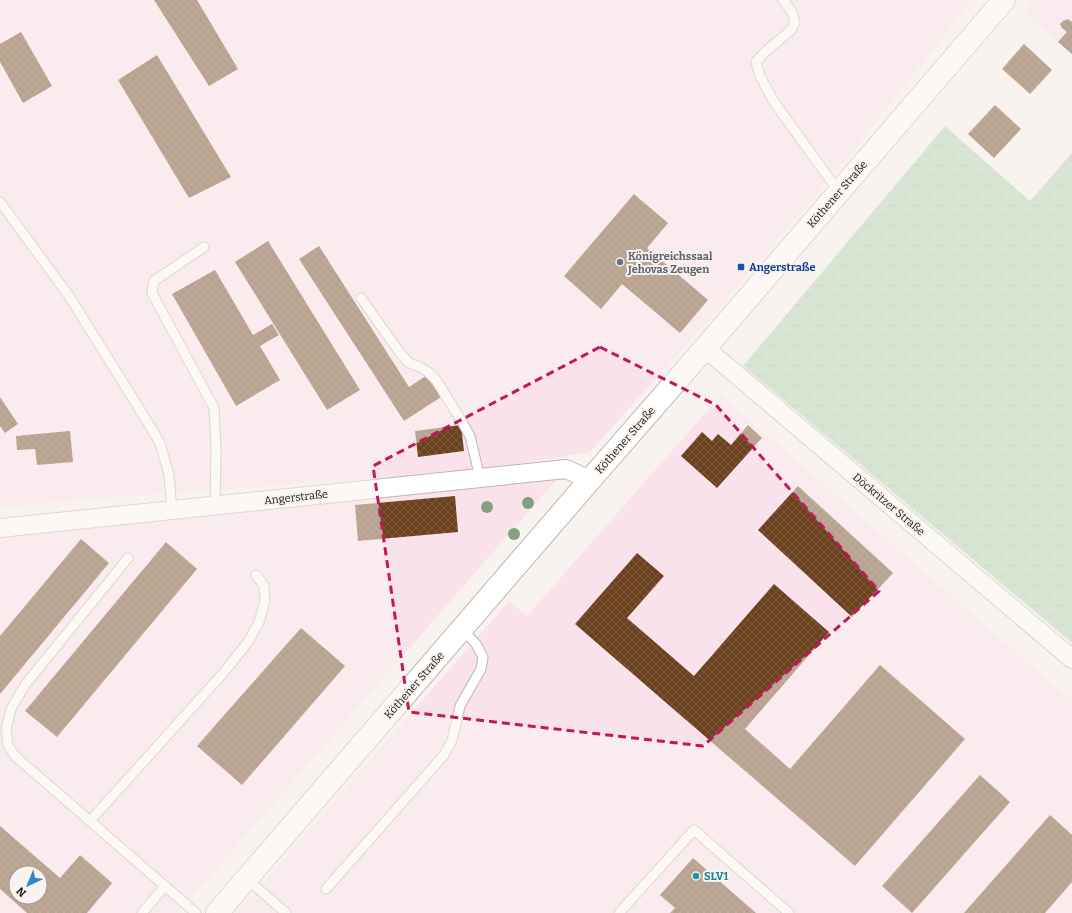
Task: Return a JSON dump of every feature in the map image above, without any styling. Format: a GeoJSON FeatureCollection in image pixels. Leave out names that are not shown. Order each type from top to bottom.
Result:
{"type":"FeatureCollection","features":[{"type":"Feature","properties":{"kind":"main road","name":"Köthener Straße"},"geometry":{"type":"LineString","coordinates":[[217,913],[1004,0]]}},
{"type":"Feature","properties":{"kind":"street","name":"Döckritzer Straße"},"geometry":{"type":"LineString","coordinates":[[705,348],[1072,659]]}},
{"type":"Feature","properties":{"kind":"street","name":"Angerstraße"},"geometry":{"type":"LineString","coordinates":[[0,528],[566,469],[590,480]]}},
{"type":"Feature","properties":{"kind":"lane"},"geometry":{"type":"LineString","coordinates":[[783,0],[792,12],[795,22],[791,30],[765,52],[756,62],[760,76],[774,102],[839,192]]}},
{"type":"Feature","properties":{"kind":"lane"},"geometry":{"type":"LineString","coordinates":[[0,202],[69,296],[160,443],[169,475],[172,510]]}},
{"type":"Feature","properties":{"kind":"lane"},"geometry":{"type":"LineString","coordinates":[[204,248],[154,281],[152,292],[214,408],[216,449],[215,505]]}},
{"type":"Feature","properties":{"kind":"lane"},"geometry":{"type":"LineString","coordinates":[[361,298],[400,354],[409,363],[428,372],[436,380],[470,436],[480,478]]}},
{"type":"Feature","properties":{"kind":"lane"},"geometry":{"type":"LineString","coordinates":[[128,558],[25,685],[11,709],[6,729],[8,745],[15,756],[196,913]]}},
{"type":"Feature","properties":{"kind":"lane"},"geometry":{"type":"LineString","coordinates":[[90,821],[225,671],[248,642],[259,622],[265,601],[264,586],[256,575]]}},
{"type":"Feature","properties":{"kind":"lane"},"geometry":{"type":"LineString","coordinates":[[326,889],[444,755],[452,740],[460,706],[481,669],[483,657],[476,644],[462,629]]}},
{"type":"Feature","properties":{"kind":"lane"},"geometry":{"type":"LineString","coordinates":[[619,913],[694,830],[789,913]]}},
{"type":"Feature","properties":{"kind":"lane"},"geometry":{"type":"LineString","coordinates":[[247,879],[286,913]]}},
{"type":"Feature","properties":{"kind":"lane"},"geometry":{"type":"LineString","coordinates":[[142,913],[165,886]]}},
{"type":"Feature","properties":{"kind":"highlighted area"},"geometry":{"type":"Polygon","coordinates":[[[600,347],[716,405],[879,591],[703,746],[409,712],[373,466],[600,347]]]}},
{"type":"Feature","properties":{"kind":"shaded area"},"geometry":{"type":"Polygon","coordinates":[[[0,0],[972,0],[852,152],[706,323],[590,452],[505,466],[384,478],[63,501],[0,508],[0,0]]]}},
{"type":"Feature","properties":{"kind":"shaded area"},"geometry":{"type":"Polygon","coordinates":[[[1033,0],[1072,0],[1072,54],[1024,12],[1033,0]]]}},
{"type":"Feature","properties":{"kind":"shaded area"},"geometry":{"type":"Polygon","coordinates":[[[721,395],[1072,701],[1072,913],[237,913],[509,601],[527,616],[721,395]]]}},
{"type":"Feature","properties":{"kind":"shaded area"},"geometry":{"type":"Polygon","coordinates":[[[566,469],[178,913],[0,913],[0,528],[566,469]]]}},
{"type":"Feature","properties":{"kind":"green space"},"geometry":{"type":"Polygon","coordinates":[[[945,126],[1030,201],[1072,153],[1072,643],[743,366],[945,126]]]}},
{"type":"Feature","properties":{"kind":"building"},"geometry":{"type":"Polygon","coordinates":[[[154,0],[197,0],[238,69],[209,86],[154,0]]]}},
{"type":"Feature","properties":{"kind":"building"},"geometry":{"type":"Polygon","coordinates":[[[1068,19],[1072,22],[1072,54],[1058,42],[1067,32],[1060,24],[1068,19]]]}},
{"type":"Feature","properties":{"kind":"building"},"geometry":{"type":"Polygon","coordinates":[[[21,32],[52,86],[23,103],[0,62],[0,44],[21,32]]]}},
{"type":"Feature","properties":{"kind":"building"},"geometry":{"type":"Polygon","coordinates":[[[1024,44],[1052,70],[1030,94],[1002,69],[1024,44]]]}},
{"type":"Feature","properties":{"kind":"building"},"geometry":{"type":"Polygon","coordinates":[[[157,55],[231,177],[189,198],[118,80],[157,55]]]}},
{"type":"Feature","properties":{"kind":"building"},"geometry":{"type":"Polygon","coordinates":[[[995,105],[1021,129],[994,158],[968,134],[995,105]]]}},
{"type":"Feature","properties":{"kind":"building","name":"Königreichssaal Jehovas Zeugen"},"geometry":{"type":"Polygon","coordinates":[[[634,194],[668,223],[647,248],[708,300],[680,333],[622,284],[601,309],[564,276],[634,194]]]}},
{"type":"Feature","properties":{"kind":"building"},"geometry":{"type":"Polygon","coordinates":[[[268,241],[360,390],[327,410],[235,262],[268,241]]]}},
{"type":"Feature","properties":{"kind":"building"},"geometry":{"type":"Polygon","coordinates":[[[319,246],[409,387],[427,375],[441,397],[404,421],[299,259],[319,246]]]}},
{"type":"Feature","properties":{"kind":"building"},"geometry":{"type":"Polygon","coordinates":[[[215,270],[253,335],[272,324],[279,335],[260,346],[280,380],[236,406],[172,294],[215,270]]]}},
{"type":"Feature","properties":{"kind":"building"},"geometry":{"type":"Polygon","coordinates":[[[0,397],[18,424],[5,433],[0,426],[0,397]]]}},
{"type":"Feature","properties":{"kind":"building"},"geometry":{"type":"Polygon","coordinates":[[[461,425],[464,451],[418,457],[415,431],[461,425]]]}},
{"type":"Feature","properties":{"kind":"building"},"geometry":{"type":"Polygon","coordinates":[[[748,425],[762,438],[717,488],[681,456],[702,432],[712,441],[718,434],[731,445],[748,425]]]}},
{"type":"Feature","properties":{"kind":"building"},"geometry":{"type":"Polygon","coordinates":[[[70,431],[73,462],[37,465],[35,449],[17,450],[16,436],[70,431]]]}},
{"type":"Feature","properties":{"kind":"building"},"geometry":{"type":"Polygon","coordinates":[[[798,486],[893,573],[852,617],[758,530],[798,486]]]}},
{"type":"Feature","properties":{"kind":"building"},"geometry":{"type":"Polygon","coordinates":[[[455,496],[458,532],[358,541],[355,505],[455,496]]]}},
{"type":"Feature","properties":{"kind":"building"},"geometry":{"type":"Polygon","coordinates":[[[81,539],[109,563],[0,694],[0,636],[81,539]]]}},
{"type":"Feature","properties":{"kind":"building"},"geometry":{"type":"Polygon","coordinates":[[[166,542],[197,569],[57,737],[25,711],[166,542]]]}},
{"type":"Feature","properties":{"kind":"building"},"geometry":{"type":"Polygon","coordinates":[[[637,553],[664,576],[627,618],[694,676],[774,584],[829,632],[745,729],[790,769],[880,665],[965,739],[855,866],[575,624],[637,553]]]}},
{"type":"Feature","properties":{"kind":"building"},"geometry":{"type":"Polygon","coordinates":[[[301,628],[345,666],[242,785],[197,746],[301,628]]]}},
{"type":"Feature","properties":{"kind":"building"},"geometry":{"type":"Polygon","coordinates":[[[980,775],[1010,802],[912,913],[882,886],[980,775]]]}},
{"type":"Feature","properties":{"kind":"building"},"geometry":{"type":"Polygon","coordinates":[[[1050,815],[1072,835],[1072,882],[1045,913],[964,913],[1050,815]]]}},
{"type":"Feature","properties":{"kind":"building"},"geometry":{"type":"Polygon","coordinates":[[[0,826],[45,865],[8,865],[8,896],[0,889],[0,826]]]}},
{"type":"Feature","properties":{"kind":"building"},"geometry":{"type":"Polygon","coordinates":[[[80,855],[112,883],[87,913],[27,913],[18,905],[48,905],[48,868],[60,878],[80,855]]]}},
{"type":"Feature","properties":{"kind":"building","name":"SLV1"},"geometry":{"type":"Polygon","coordinates":[[[693,858],[756,913],[670,913],[675,908],[660,895],[693,858]]]}},
{"type":"Feature","properties":{"kind":"place","name":"Königreichssaal Jehovas Zeugen"},"geometry":{"type":"Point","coordinates":[620,262]}},
{"type":"Feature","properties":{"kind":"place","name":"Angerstraße"},"geometry":{"type":"Point","coordinates":[741,267]}},
{"type":"Feature","properties":{"kind":"place","name":"SLV1"},"geometry":{"type":"Point","coordinates":[696,876]}}]}
